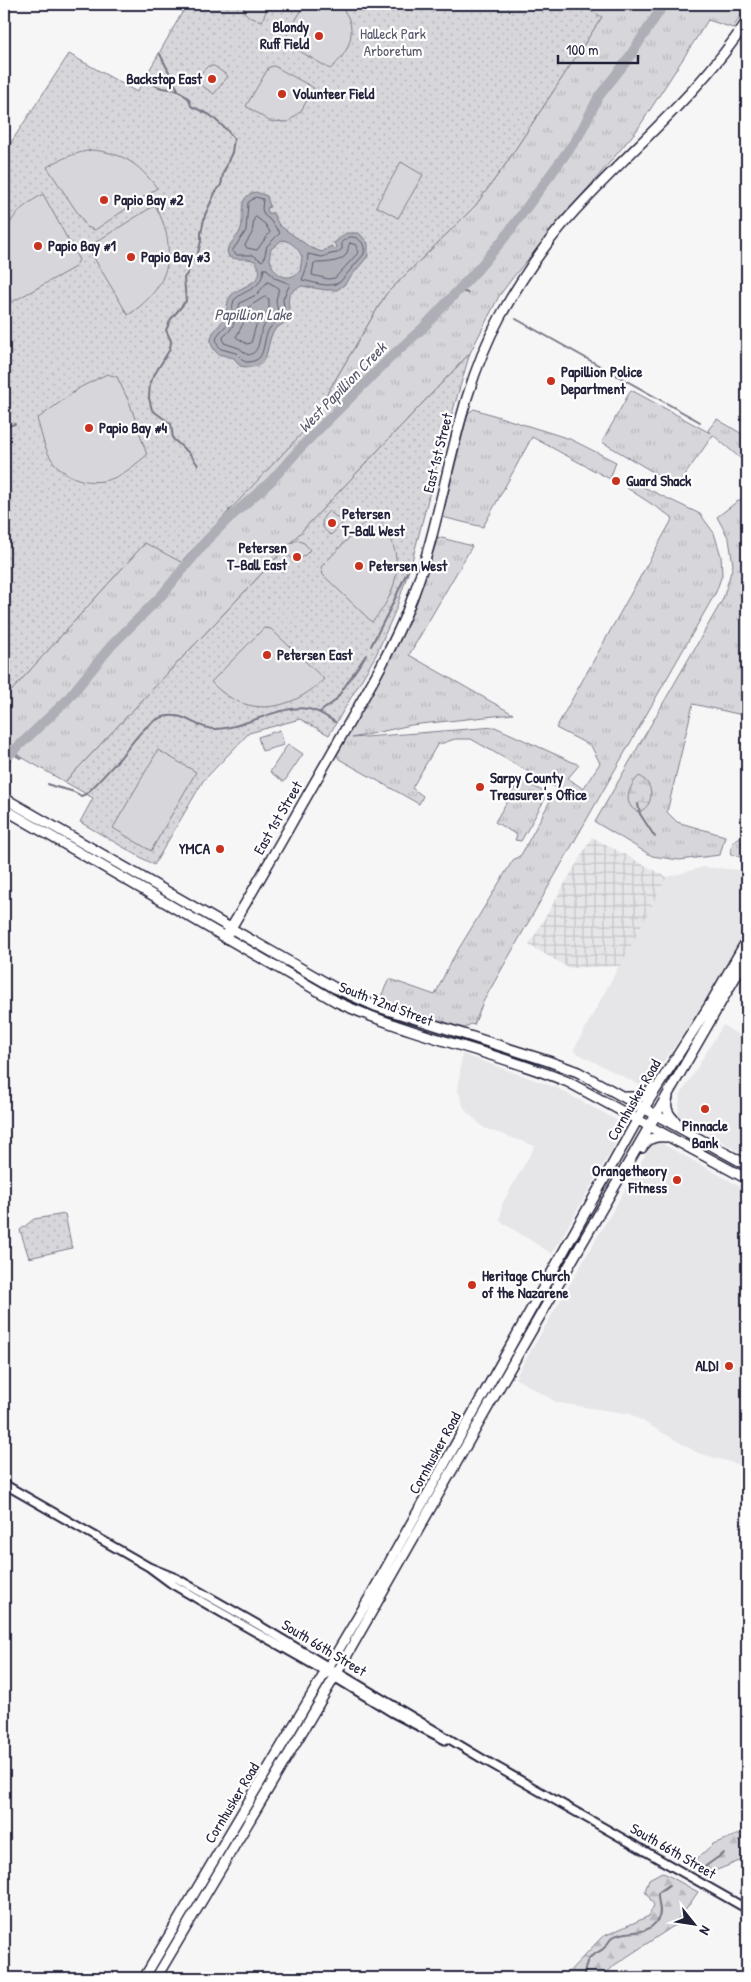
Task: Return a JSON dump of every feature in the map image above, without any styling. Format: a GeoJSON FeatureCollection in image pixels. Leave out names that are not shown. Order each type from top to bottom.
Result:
{"type":"FeatureCollection","features":[{"type":"Feature","properties":{"kind":"main road","name":"East 1st Street"},"geometry":{"type":"LineString","coordinates":[[225,938],[348,724],[398,632],[422,570],[465,402],[484,349],[499,318],[523,278],[557,231],[594,190],[698,84],[719,60],[747,21]]}},
{"type":"Feature","properties":{"kind":"main road","name":"South 72nd Street"},"geometry":{"type":"LineString","coordinates":[[8,800],[230,929],[355,998],[578,1072],[747,1165]]}},
{"type":"Feature","properties":{"kind":"main road","name":"South 72nd Street"},"geometry":{"type":"LineString","coordinates":[[4,810],[337,1002],[560,1079],[612,1105],[747,1179]]}},
{"type":"Feature","properties":{"kind":"main road","name":"Cornhusker Road"},"geometry":{"type":"LineString","coordinates":[[144,1978],[328,1669],[660,1080],[709,1006],[747,940]]}},
{"type":"Feature","properties":{"kind":"main road","name":"Cornhusker Road"},"geometry":{"type":"LineString","coordinates":[[156,1978],[336,1675],[747,957]]}},
{"type":"Feature","properties":{"kind":"main road"},"geometry":{"type":"LineString","coordinates":[[405,1027],[424,1029],[467,1042],[472,1041],[473,1038]]}},
{"type":"Feature","properties":{"kind":"main road"},"geometry":{"type":"LineString","coordinates":[[470,1048],[480,1046],[519,1058],[548,1061]]}},
{"type":"Feature","properties":{"kind":"main road"},"geometry":{"type":"LineString","coordinates":[[625,1097],[642,1097],[660,1080]]}},
{"type":"Feature","properties":{"kind":"main road"},"geometry":{"type":"LineString","coordinates":[[671,1088],[666,1101],[667,1110],[670,1117],[689,1133]]}},
{"type":"Feature","properties":{"kind":"main road"},"geometry":{"type":"LineString","coordinates":[[612,1105],[628,1124],[628,1134],[625,1142]]}},
{"type":"Feature","properties":{"kind":"main road"},"geometry":{"type":"LineString","coordinates":[[576,1254],[592,1237],[646,1142],[656,1136],[673,1139]]}},
{"type":"Feature","properties":{"kind":"main road"},"geometry":{"type":"LineString","coordinates":[[525,1343],[538,1309],[560,1270],[561,1265],[558,1261]]}},
{"type":"Feature","properties":{"kind":"street","name":"South 66th Street"},"geometry":{"type":"LineString","coordinates":[[4,1484],[149,1568],[172,1584],[328,1669],[393,1713],[481,1758],[747,1910]]}},
{"type":"Feature","properties":{"kind":"shaded area"},"geometry":{"type":"Polygon","coordinates":[[[592,837],[667,877],[620,966],[569,968],[529,945],[592,837]]]}},
{"type":"Feature","properties":{"kind":"shaded area"},"geometry":{"type":"Polygon","coordinates":[[[704,867],[741,870],[747,874],[747,932],[710,996],[645,1088],[573,1051],[667,877],[704,867]]]}},
{"type":"Feature","properties":{"kind":"shaded area"},"geometry":{"type":"Polygon","coordinates":[[[723,1025],[747,1040],[747,1157],[678,1115],[680,1096],[723,1025]]]}},
{"type":"Feature","properties":{"kind":"shaded area"},"geometry":{"type":"Polygon","coordinates":[[[462,1054],[555,1087],[626,1125],[552,1254],[500,1221],[502,1204],[535,1146],[484,1128],[465,1110],[458,1091],[462,1054]]]}},
{"type":"Feature","properties":{"kind":"shaded area"},"geometry":{"type":"Polygon","coordinates":[[[659,1142],[747,1190],[747,1467],[698,1453],[630,1414],[558,1403],[515,1378],[651,1145],[659,1142]]]}},
{"type":"Feature","properties":{"kind":"green space","name":"Halleck Park Arboretum"},"geometry":{"type":"Polygon","coordinates":[[[187,4],[578,4],[602,17],[505,165],[475,206],[386,294],[306,429],[181,562],[145,543],[4,699],[4,153],[69,54],[137,92],[187,4]]]}},
{"type":"Feature","properties":{"kind":"green space"},"geometry":{"type":"Polygon","coordinates":[[[244,4],[269,4],[262,21],[251,18],[244,12],[244,4]]]}},
{"type":"Feature","properties":{"kind":"green space","name":"Blondy Ruff Field"},"geometry":{"type":"Polygon","coordinates":[[[305,4],[338,4],[345,12],[349,21],[351,38],[348,46],[343,55],[330,69],[288,44],[286,37],[305,4]]]}},
{"type":"Feature","properties":{"kind":"green space"},"geometry":{"type":"Polygon","coordinates":[[[578,4],[747,4],[747,6],[733,28],[708,20],[637,130],[499,296],[470,353],[65,782],[4,747],[4,699],[145,543],[306,429],[386,294],[475,206],[505,165],[601,18],[578,4]]]}},
{"type":"Feature","properties":{"kind":"green space","name":"Backstop East"},"geometry":{"type":"Polygon","coordinates":[[[208,66],[214,66],[228,76],[214,94],[198,83],[201,73],[208,66]]]}},
{"type":"Feature","properties":{"kind":"green space","name":"Volunteer Field"},"geometry":{"type":"Polygon","coordinates":[[[274,66],[314,88],[301,111],[288,122],[269,121],[246,106],[269,67],[274,66]]]}},
{"type":"Feature","properties":{"kind":"green space","name":"Papio Bay #2"},"geometry":{"type":"Polygon","coordinates":[[[92,150],[103,151],[129,161],[143,172],[157,188],[95,230],[87,227],[47,167],[69,156],[92,150]]]}},
{"type":"Feature","properties":{"kind":"green space"},"geometry":{"type":"Polygon","coordinates":[[[401,162],[423,175],[398,218],[376,206],[401,162]]]}},
{"type":"Feature","properties":{"kind":"green space","name":"Papio Bay #1"},"geometry":{"type":"Polygon","coordinates":[[[43,194],[79,260],[75,267],[12,302],[6,286],[4,272],[4,248],[8,228],[17,213],[43,194]]]}},
{"type":"Feature","properties":{"kind":"green space","name":"Papio Bay #3"},"geometry":{"type":"Polygon","coordinates":[[[155,205],[167,237],[167,266],[154,292],[128,315],[91,253],[91,245],[155,205]]]}},
{"type":"Feature","properties":{"kind":"green space"},"geometry":{"type":"Polygon","coordinates":[[[470,353],[438,461],[412,561],[396,609],[376,655],[329,735],[300,719],[249,733],[203,781],[154,865],[80,822],[93,798],[65,782],[470,353]]]}},
{"type":"Feature","properties":{"kind":"green space","name":"Papio Bay #4"},"geometry":{"type":"Polygon","coordinates":[[[107,374],[117,377],[130,404],[147,455],[116,477],[97,482],[78,479],[62,470],[49,455],[37,419],[81,387],[107,374]]]}},
{"type":"Feature","properties":{"kind":"green space"},"geometry":{"type":"Polygon","coordinates":[[[631,390],[710,433],[708,430],[717,419],[747,437],[747,464],[713,435],[677,486],[602,442],[631,390]]]}},
{"type":"Feature","properties":{"kind":"green space"},"geometry":{"type":"Polygon","coordinates":[[[474,409],[570,439],[616,462],[610,479],[532,437],[483,527],[442,517],[468,413],[474,409]]]}},
{"type":"Feature","properties":{"kind":"green space"},"geometry":{"type":"Polygon","coordinates":[[[631,481],[700,514],[714,533],[721,556],[722,575],[716,592],[483,1002],[474,1025],[471,1024],[464,1028],[379,1001],[389,979],[435,995],[450,963],[513,860],[521,855],[557,788],[471,739],[455,739],[437,745],[412,788],[423,796],[419,804],[339,759],[337,755],[399,642],[418,598],[438,537],[472,546],[409,655],[513,714],[411,725],[352,738],[495,727],[579,765],[568,778],[583,789],[600,763],[591,746],[556,728],[673,518],[627,488],[631,481]]]}},
{"type":"Feature","properties":{"kind":"green space"},"geometry":{"type":"Polygon","coordinates":[[[747,494],[747,716],[693,704],[667,812],[677,822],[725,836],[720,855],[679,860],[652,856],[595,822],[723,599],[733,565],[729,539],[717,517],[747,494]]]}},
{"type":"Feature","properties":{"kind":"green space","name":"Petersen T-Ball West"},"geometry":{"type":"Polygon","coordinates":[[[329,511],[342,522],[331,535],[322,524],[329,511]]]}},
{"type":"Feature","properties":{"kind":"green space","name":"Petersen West"},"geometry":{"type":"Polygon","coordinates":[[[373,513],[384,526],[391,540],[396,568],[395,581],[390,595],[372,622],[323,575],[321,567],[373,513]]]}},
{"type":"Feature","properties":{"kind":"green space","name":"Petersen T-Ball East"},"geometry":{"type":"Polygon","coordinates":[[[297,540],[304,543],[310,550],[297,563],[284,551],[289,544],[297,540]]]}},
{"type":"Feature","properties":{"kind":"green space","name":"Petersen East"},"geometry":{"type":"Polygon","coordinates":[[[264,628],[271,629],[324,679],[297,699],[268,707],[253,706],[239,702],[225,694],[211,682],[264,628]]]}},
{"type":"Feature","properties":{"kind":"green space"},"geometry":{"type":"Polygon","coordinates":[[[280,730],[284,745],[262,751],[258,737],[280,730]]]}},
{"type":"Feature","properties":{"kind":"green space"},"geometry":{"type":"Polygon","coordinates":[[[288,744],[303,754],[284,782],[270,772],[288,744]]]}},
{"type":"Feature","properties":{"kind":"green space"},"geometry":{"type":"Polygon","coordinates":[[[158,750],[196,772],[151,851],[113,828],[158,750]]]}},
{"type":"Feature","properties":{"kind":"green space"},"geometry":{"type":"Polygon","coordinates":[[[639,776],[648,784],[651,795],[648,805],[638,812],[630,804],[628,795],[632,785],[639,776]]]}},
{"type":"Feature","properties":{"kind":"green space"},"geometry":{"type":"Polygon","coordinates":[[[520,779],[546,793],[546,797],[521,841],[515,840],[517,835],[495,822],[520,779]]]}},
{"type":"Feature","properties":{"kind":"green space"},"geometry":{"type":"Polygon","coordinates":[[[740,837],[747,839],[747,859],[730,854],[733,842],[740,837]]]}},
{"type":"Feature","properties":{"kind":"green space"},"geometry":{"type":"Polygon","coordinates":[[[65,1214],[72,1248],[29,1258],[20,1230],[34,1219],[65,1214]]]}},
{"type":"Feature","properties":{"kind":"green space"},"geometry":{"type":"Polygon","coordinates":[[[747,1831],[747,1858],[707,1874],[689,1866],[713,1844],[747,1831]]]}},
{"type":"Feature","properties":{"kind":"green space"},"geometry":{"type":"Polygon","coordinates":[[[662,1872],[698,1892],[675,1925],[616,1964],[601,1978],[563,1978],[602,1937],[649,1916],[654,1905],[645,1891],[649,1879],[662,1872]]]}},
{"type":"Feature","properties":{"kind":"water","name":"Papillion Lake"},"geometry":{"type":"Polygon","coordinates":[[[256,192],[267,196],[270,207],[267,208],[268,213],[273,213],[279,225],[311,248],[322,252],[331,246],[335,249],[337,247],[334,243],[346,233],[359,233],[368,243],[368,256],[344,285],[337,290],[302,286],[292,292],[288,300],[290,319],[274,331],[263,362],[251,367],[240,366],[234,358],[218,354],[211,342],[213,333],[225,316],[230,297],[233,293],[251,283],[259,274],[259,268],[255,261],[229,257],[227,251],[229,245],[240,231],[243,202],[250,194],[256,192]],[[282,240],[271,249],[270,256],[273,268],[282,276],[294,276],[300,271],[302,257],[294,246],[282,240]]]}},
{"type":"Feature","properties":{"kind":"waterway","name":"West Papillion Creek"},"geometry":{"type":"LineString","coordinates":[[4,760],[67,700],[111,646],[162,595],[206,541],[270,482],[305,443],[394,354],[423,328],[479,268],[505,237],[578,137],[599,96],[626,62],[664,4]]}},
{"type":"Feature","properties":{"kind":"waterway"},"geometry":{"type":"LineString","coordinates":[[160,54],[178,90],[189,99],[191,106],[210,115],[234,139],[232,152],[223,174],[221,185],[215,193],[205,215],[197,257],[190,262],[189,271],[184,278],[186,301],[171,319],[166,330],[171,341],[170,349],[150,382],[149,398],[152,410],[171,424],[173,439],[189,453],[198,465]]}},
{"type":"Feature","properties":{"kind":"waterway"},"geometry":{"type":"LineString","coordinates":[[144,81],[162,88],[178,90]]}},
{"type":"Feature","properties":{"kind":"waterway"},"geometry":{"type":"LineString","coordinates":[[458,290],[468,293]]}},
{"type":"Feature","properties":{"kind":"waterway"},"geometry":{"type":"LineString","coordinates":[[516,319],[700,422]]}},
{"type":"Feature","properties":{"kind":"waterway"},"geometry":{"type":"LineString","coordinates":[[4,427],[15,424]]}},
{"type":"Feature","properties":{"kind":"waterway","name":"West Papillion Creek"},"geometry":{"type":"LineString","coordinates":[[229,510],[232,515]]}},
{"type":"Feature","properties":{"kind":"waterway"},"geometry":{"type":"LineString","coordinates":[[371,646],[407,572]]}},
{"type":"Feature","properties":{"kind":"waterway"},"geometry":{"type":"LineString","coordinates":[[320,712],[335,701],[366,655]]}},
{"type":"Feature","properties":{"kind":"waterway"},"geometry":{"type":"LineString","coordinates":[[48,784],[81,796],[86,794],[143,730],[154,721],[168,716],[175,716],[215,729],[239,725],[274,713],[297,708],[315,711],[335,722]]}},
{"type":"Feature","properties":{"kind":"waterway"},"geometry":{"type":"LineString","coordinates":[[12,753],[20,758]]}},
{"type":"Feature","properties":{"kind":"waterway"},"geometry":{"type":"LineString","coordinates":[[638,804],[640,814],[655,837]]}},
{"type":"Feature","properties":{"kind":"waterway"},"geometry":{"type":"LineString","coordinates":[[739,1841],[747,1836]]}},
{"type":"Feature","properties":{"kind":"waterway"},"geometry":{"type":"LineString","coordinates":[[703,1868],[724,1853]]}},
{"type":"Feature","properties":{"kind":"waterway"},"geometry":{"type":"LineString","coordinates":[[583,1978],[589,1958],[603,1949],[613,1937],[619,1934],[643,1931],[654,1925],[660,1913],[658,1893],[669,1885]]}},
{"type":"Feature","properties":{"kind":"place","name":"Blondy Ruff Field"},"geometry":{"type":"Point","coordinates":[319,36]}},
{"type":"Feature","properties":{"kind":"place","name":"Backstop East"},"geometry":{"type":"Point","coordinates":[212,79]}},
{"type":"Feature","properties":{"kind":"place","name":"Volunteer Field"},"geometry":{"type":"Point","coordinates":[282,94]}},
{"type":"Feature","properties":{"kind":"place","name":"Papio Bay #2"},"geometry":{"type":"Point","coordinates":[104,200]}},
{"type":"Feature","properties":{"kind":"place","name":"Papio Bay #1"},"geometry":{"type":"Point","coordinates":[38,246]}},
{"type":"Feature","properties":{"kind":"place","name":"Papio Bay #3"},"geometry":{"type":"Point","coordinates":[131,257]}},
{"type":"Feature","properties":{"kind":"place","name":"Papillion Police Department"},"geometry":{"type":"Point","coordinates":[551,381]}},
{"type":"Feature","properties":{"kind":"place","name":"Papio Bay #4"},"geometry":{"type":"Point","coordinates":[89,428]}},
{"type":"Feature","properties":{"kind":"place","name":"Guard Shack"},"geometry":{"type":"Point","coordinates":[616,481]}},
{"type":"Feature","properties":{"kind":"place","name":"Petersen T-Ball West"},"geometry":{"type":"Point","coordinates":[332,523]}},
{"type":"Feature","properties":{"kind":"place","name":"Petersen T-Ball East"},"geometry":{"type":"Point","coordinates":[297,557]}},
{"type":"Feature","properties":{"kind":"place","name":"Petersen West"},"geometry":{"type":"Point","coordinates":[359,566]}},
{"type":"Feature","properties":{"kind":"place","name":"Petersen East"},"geometry":{"type":"Point","coordinates":[267,655]}},
{"type":"Feature","properties":{"kind":"place","name":"Sarpy County Treasurer's Office"},"geometry":{"type":"Point","coordinates":[480,787]}},
{"type":"Feature","properties":{"kind":"place","name":"YMCA"},"geometry":{"type":"Point","coordinates":[220,849]}},
{"type":"Feature","properties":{"kind":"place","name":"Pinnacle Bank"},"geometry":{"type":"Point","coordinates":[705,1109]}},
{"type":"Feature","properties":{"kind":"place","name":"Orangetheory Fitness"},"geometry":{"type":"Point","coordinates":[677,1180]}},
{"type":"Feature","properties":{"kind":"place","name":"Heritage Church of the Nazarene"},"geometry":{"type":"Point","coordinates":[472,1285]}},
{"type":"Feature","properties":{"kind":"place","name":"ALDI"},"geometry":{"type":"Point","coordinates":[729,1366]}}]}
